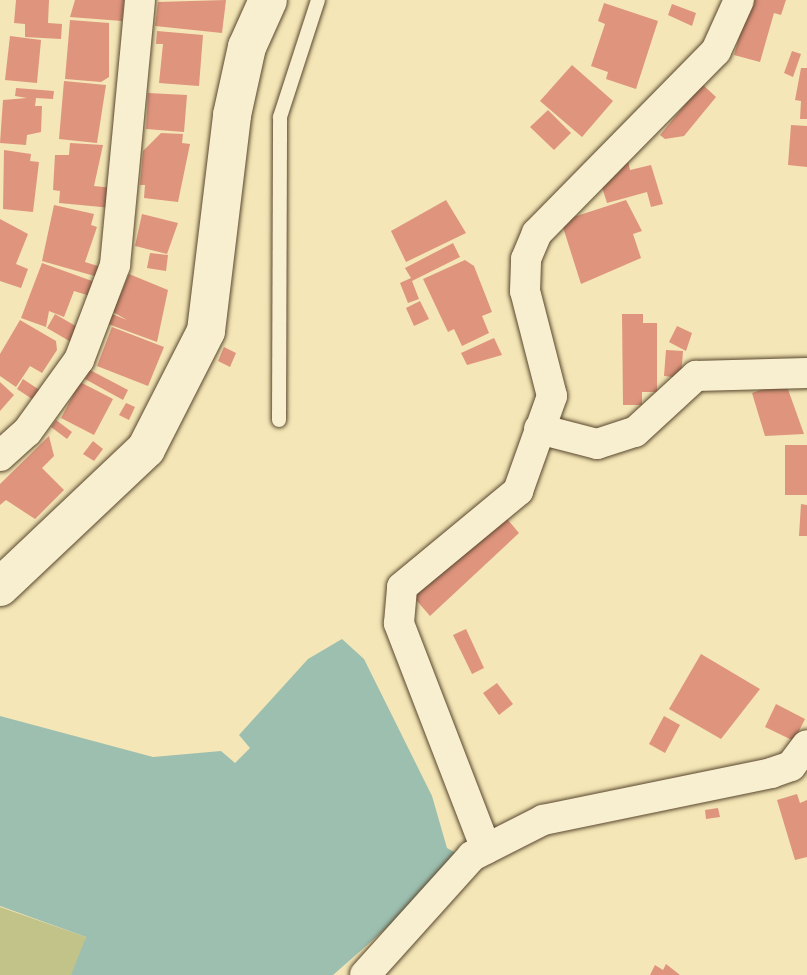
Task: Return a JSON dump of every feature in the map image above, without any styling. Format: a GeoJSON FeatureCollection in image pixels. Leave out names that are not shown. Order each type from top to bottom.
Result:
{"type":"FeatureCollection","features":[{"type":"Feature","properties":{"kind":"street"},"geometry":{"type":"LineString","coordinates":[[0,456],[27,432],[79,360],[116,265],[141,0]]}},
{"type":"Feature","properties":{"kind":"street"},"geometry":{"type":"LineString","coordinates":[[0,587],[146,449],[206,331],[232,115],[247,47],[268,0]]}},
{"type":"Feature","properties":{"kind":"street"},"geometry":{"type":"LineString","coordinates":[[486,849],[399,622],[402,587],[518,491],[551,396],[526,291],[526,259],[537,233],[716,51],[739,0]]}},
{"type":"Feature","properties":{"kind":"street"},"geometry":{"type":"LineString","coordinates":[[539,429],[597,444],[635,432],[696,376],[807,373]]}},
{"type":"Feature","properties":{"kind":"street"},"geometry":{"type":"LineString","coordinates":[[365,975],[472,856],[543,820],[771,773],[791,766],[807,745]]}},
{"type":"Feature","properties":{"kind":"lane"},"geometry":{"type":"LineString","coordinates":[[279,421],[280,117],[318,0]]}},
{"type":"Feature","properties":{"kind":"green space"},"geometry":{"type":"Polygon","coordinates":[[[0,907],[86,937],[79,968],[71,975],[0,975],[0,907]]]}},
{"type":"Feature","properties":{"kind":"shaded area"},"geometry":{"type":"Polygon","coordinates":[[[342,639],[364,659],[432,796],[447,848],[456,853],[449,873],[333,975],[71,975],[86,937],[0,906],[0,716],[153,757],[221,751],[235,763],[250,748],[239,735],[308,659],[342,639]]]}},
{"type":"Feature","properties":{"kind":"building"},"geometry":{"type":"Polygon","coordinates":[[[16,0],[49,0],[48,23],[62,24],[61,39],[25,37],[25,24],[14,23],[16,0]]]}},
{"type":"Feature","properties":{"kind":"building"},"geometry":{"type":"Polygon","coordinates":[[[75,0],[124,0],[122,21],[70,17],[75,0]]]}},
{"type":"Feature","properties":{"kind":"building"},"geometry":{"type":"Polygon","coordinates":[[[226,0],[222,33],[155,26],[158,2],[226,0]]]}},
{"type":"Feature","properties":{"kind":"building"},"geometry":{"type":"Polygon","coordinates":[[[750,0],[786,0],[781,15],[774,13],[760,62],[734,55],[750,0]]]}},
{"type":"Feature","properties":{"kind":"building"},"geometry":{"type":"Polygon","coordinates":[[[604,3],[658,21],[636,89],[606,79],[608,72],[591,66],[605,24],[598,21],[604,3]]]}},
{"type":"Feature","properties":{"kind":"building"},"geometry":{"type":"Polygon","coordinates":[[[672,4],[696,13],[692,26],[668,15],[672,4]]]}},
{"type":"Feature","properties":{"kind":"building"},"geometry":{"type":"Polygon","coordinates":[[[70,20],[109,23],[109,77],[101,82],[65,79],[70,20]]]}},
{"type":"Feature","properties":{"kind":"building"},"geometry":{"type":"Polygon","coordinates":[[[157,31],[203,35],[199,86],[159,83],[163,44],[156,44],[157,31]]]}},
{"type":"Feature","properties":{"kind":"building"},"geometry":{"type":"Polygon","coordinates":[[[10,36],[41,40],[37,83],[5,80],[10,36]]]}},
{"type":"Feature","properties":{"kind":"building"},"geometry":{"type":"Polygon","coordinates":[[[792,51],[801,54],[793,77],[784,73],[792,51]]]}},
{"type":"Feature","properties":{"kind":"building"},"geometry":{"type":"Polygon","coordinates":[[[572,65],[613,101],[582,137],[540,101],[572,65]]]}},
{"type":"Feature","properties":{"kind":"building"},"geometry":{"type":"Polygon","coordinates":[[[801,68],[807,68],[807,119],[800,119],[801,101],[795,100],[801,68]]]}},
{"type":"Feature","properties":{"kind":"building"},"geometry":{"type":"Polygon","coordinates":[[[64,81],[106,85],[97,143],[59,139],[64,81]]]}},
{"type":"Feature","properties":{"kind":"building"},"geometry":{"type":"Polygon","coordinates":[[[702,84],[716,97],[684,136],[665,139],[660,135],[702,84]]]}},
{"type":"Feature","properties":{"kind":"building"},"geometry":{"type":"Polygon","coordinates":[[[16,88],[54,91],[53,99],[36,98],[35,106],[42,106],[41,132],[27,135],[26,145],[0,143],[3,100],[27,98],[15,96],[16,88]]]}},
{"type":"Feature","properties":{"kind":"building"},"geometry":{"type":"Polygon","coordinates":[[[148,93],[187,95],[184,132],[146,129],[148,93]]]}},
{"type":"Feature","properties":{"kind":"building"},"geometry":{"type":"Polygon","coordinates":[[[548,110],[571,133],[554,150],[530,127],[548,110]]]}},
{"type":"Feature","properties":{"kind":"building"},"geometry":{"type":"Polygon","coordinates":[[[791,125],[807,126],[807,167],[788,165],[791,125]]]}},
{"type":"Feature","properties":{"kind":"building"},"geometry":{"type":"Polygon","coordinates":[[[161,133],[183,134],[182,143],[190,144],[178,202],[144,198],[145,185],[140,185],[143,151],[161,133]]]}},
{"type":"Feature","properties":{"kind":"building"},"geometry":{"type":"Polygon","coordinates":[[[70,143],[103,145],[94,186],[114,188],[112,208],[59,203],[60,191],[53,190],[55,155],[69,155],[70,143]]]}},
{"type":"Feature","properties":{"kind":"building"},"geometry":{"type":"Polygon","coordinates":[[[4,150],[31,154],[30,161],[39,162],[33,212],[3,209],[4,150]]]}},
{"type":"Feature","properties":{"kind":"building"},"geometry":{"type":"Polygon","coordinates":[[[628,161],[630,170],[651,165],[663,204],[651,207],[647,192],[607,203],[601,184],[628,161]]]}},
{"type":"Feature","properties":{"kind":"building"},"geometry":{"type":"Polygon","coordinates":[[[446,200],[466,233],[406,262],[391,231],[446,200]]]}},
{"type":"Feature","properties":{"kind":"building"},"geometry":{"type":"Polygon","coordinates":[[[626,200],[642,231],[633,234],[641,258],[581,284],[561,221],[626,200]]]}},
{"type":"Feature","properties":{"kind":"building"},"geometry":{"type":"Polygon","coordinates":[[[54,205],[94,214],[91,225],[97,227],[85,262],[101,267],[98,277],[42,261],[54,205]]]}},
{"type":"Feature","properties":{"kind":"building"},"geometry":{"type":"Polygon","coordinates":[[[142,214],[178,223],[167,254],[135,246],[142,214]]]}},
{"type":"Feature","properties":{"kind":"building"},"geometry":{"type":"Polygon","coordinates":[[[0,219],[28,234],[16,264],[28,269],[21,288],[0,281],[0,219]]]}},
{"type":"Feature","properties":{"kind":"building"},"geometry":{"type":"Polygon","coordinates":[[[453,243],[460,257],[412,281],[419,299],[408,303],[400,283],[411,278],[405,268],[453,243]]]}},
{"type":"Feature","properties":{"kind":"building"},"geometry":{"type":"Polygon","coordinates":[[[150,253],[168,255],[166,271],[147,268],[150,253]]]}},
{"type":"Feature","properties":{"kind":"building"},"geometry":{"type":"Polygon","coordinates":[[[465,260],[474,266],[492,312],[482,316],[489,333],[462,346],[454,329],[448,332],[423,279],[465,260]]]}},
{"type":"Feature","properties":{"kind":"building"},"geometry":{"type":"Polygon","coordinates":[[[42,263],[95,282],[90,296],[74,291],[64,317],[49,311],[46,327],[21,318],[42,263]]]}},
{"type":"Feature","properties":{"kind":"building"},"geometry":{"type":"Polygon","coordinates":[[[129,274],[168,290],[157,342],[108,324],[112,314],[127,320],[113,312],[129,274]]]}},
{"type":"Feature","properties":{"kind":"building"},"geometry":{"type":"Polygon","coordinates":[[[420,301],[429,319],[414,326],[406,308],[420,301]]]}},
{"type":"Feature","properties":{"kind":"building"},"geometry":{"type":"Polygon","coordinates":[[[55,314],[79,328],[71,342],[47,328],[55,314]]]}},
{"type":"Feature","properties":{"kind":"building"},"geometry":{"type":"Polygon","coordinates":[[[622,314],[643,314],[643,323],[657,323],[657,392],[642,392],[642,405],[623,405],[622,314]]]}},
{"type":"Feature","properties":{"kind":"building"},"geometry":{"type":"Polygon","coordinates":[[[20,320],[56,341],[57,350],[42,373],[30,366],[16,387],[0,376],[0,354],[20,320]]]}},
{"type":"Feature","properties":{"kind":"building"},"geometry":{"type":"Polygon","coordinates":[[[677,326],[692,333],[686,351],[669,342],[677,326]]]}},
{"type":"Feature","properties":{"kind":"building"},"geometry":{"type":"Polygon","coordinates":[[[112,327],[164,347],[148,386],[97,366],[112,327]]]}},
{"type":"Feature","properties":{"kind":"building"},"geometry":{"type":"Polygon","coordinates":[[[494,338],[502,355],[467,365],[461,353],[494,338]]]}},
{"type":"Feature","properties":{"kind":"building"},"geometry":{"type":"Polygon","coordinates":[[[224,347],[236,353],[230,367],[218,361],[224,347]]]}},
{"type":"Feature","properties":{"kind":"building"},"geometry":{"type":"Polygon","coordinates":[[[666,350],[683,351],[681,378],[664,376],[666,350]]]}},
{"type":"Feature","properties":{"kind":"building"},"geometry":{"type":"Polygon","coordinates":[[[90,370],[128,390],[123,400],[85,379],[90,370]]]}},
{"type":"Feature","properties":{"kind":"building"},"geometry":{"type":"Polygon","coordinates":[[[23,379],[41,391],[35,401],[17,389],[23,379]]]}},
{"type":"Feature","properties":{"kind":"building"},"geometry":{"type":"Polygon","coordinates":[[[785,381],[804,434],[765,436],[752,393],[785,381]]]}},
{"type":"Feature","properties":{"kind":"building"},"geometry":{"type":"Polygon","coordinates":[[[0,382],[14,395],[0,411],[0,382]]]}},
{"type":"Feature","properties":{"kind":"building"},"geometry":{"type":"Polygon","coordinates":[[[80,382],[113,399],[94,435],[61,418],[80,382]]]}},
{"type":"Feature","properties":{"kind":"building"},"geometry":{"type":"Polygon","coordinates":[[[126,403],[135,407],[129,420],[119,415],[126,403]]]}},
{"type":"Feature","properties":{"kind":"building"},"geometry":{"type":"Polygon","coordinates":[[[56,420],[72,432],[67,439],[51,427],[56,420]]]}},
{"type":"Feature","properties":{"kind":"building"},"geometry":{"type":"Polygon","coordinates":[[[49,436],[54,456],[42,468],[64,490],[35,519],[6,500],[0,505],[0,484],[49,436]]]}},
{"type":"Feature","properties":{"kind":"building"},"geometry":{"type":"Polygon","coordinates":[[[93,441],[103,449],[94,461],[83,454],[93,441]]]}},
{"type":"Feature","properties":{"kind":"building"},"geometry":{"type":"Polygon","coordinates":[[[785,445],[807,445],[807,495],[785,495],[785,445]]]}},
{"type":"Feature","properties":{"kind":"building"},"geometry":{"type":"Polygon","coordinates":[[[801,504],[807,505],[807,536],[799,536],[801,504]]]}},
{"type":"Feature","properties":{"kind":"building"},"geometry":{"type":"Polygon","coordinates":[[[502,513],[519,533],[430,616],[411,594],[502,513]]]}},
{"type":"Feature","properties":{"kind":"building"},"geometry":{"type":"Polygon","coordinates":[[[466,629],[484,668],[472,674],[453,635],[466,629]]]}},
{"type":"Feature","properties":{"kind":"building"},"geometry":{"type":"Polygon","coordinates":[[[701,654],[760,689],[721,739],[669,709],[701,654]]]}},
{"type":"Feature","properties":{"kind":"building"},"geometry":{"type":"Polygon","coordinates":[[[497,683],[513,704],[499,715],[483,693],[497,683]]]}},
{"type":"Feature","properties":{"kind":"building"},"geometry":{"type":"Polygon","coordinates":[[[776,704],[805,719],[794,741],[765,727],[776,704]]]}},
{"type":"Feature","properties":{"kind":"building"},"geometry":{"type":"Polygon","coordinates":[[[664,716],[680,725],[665,753],[649,744],[664,716]]]}},
{"type":"Feature","properties":{"kind":"building"},"geometry":{"type":"Polygon","coordinates":[[[797,794],[800,803],[807,800],[807,857],[795,860],[777,800],[797,794]]]}},
{"type":"Feature","properties":{"kind":"building"},"geometry":{"type":"Polygon","coordinates":[[[718,808],[720,817],[706,819],[705,810],[718,808]]]}},
{"type":"Feature","properties":{"kind":"building"},"geometry":{"type":"Polygon","coordinates":[[[666,964],[680,975],[650,975],[655,965],[663,970],[666,964]]]}}]}
